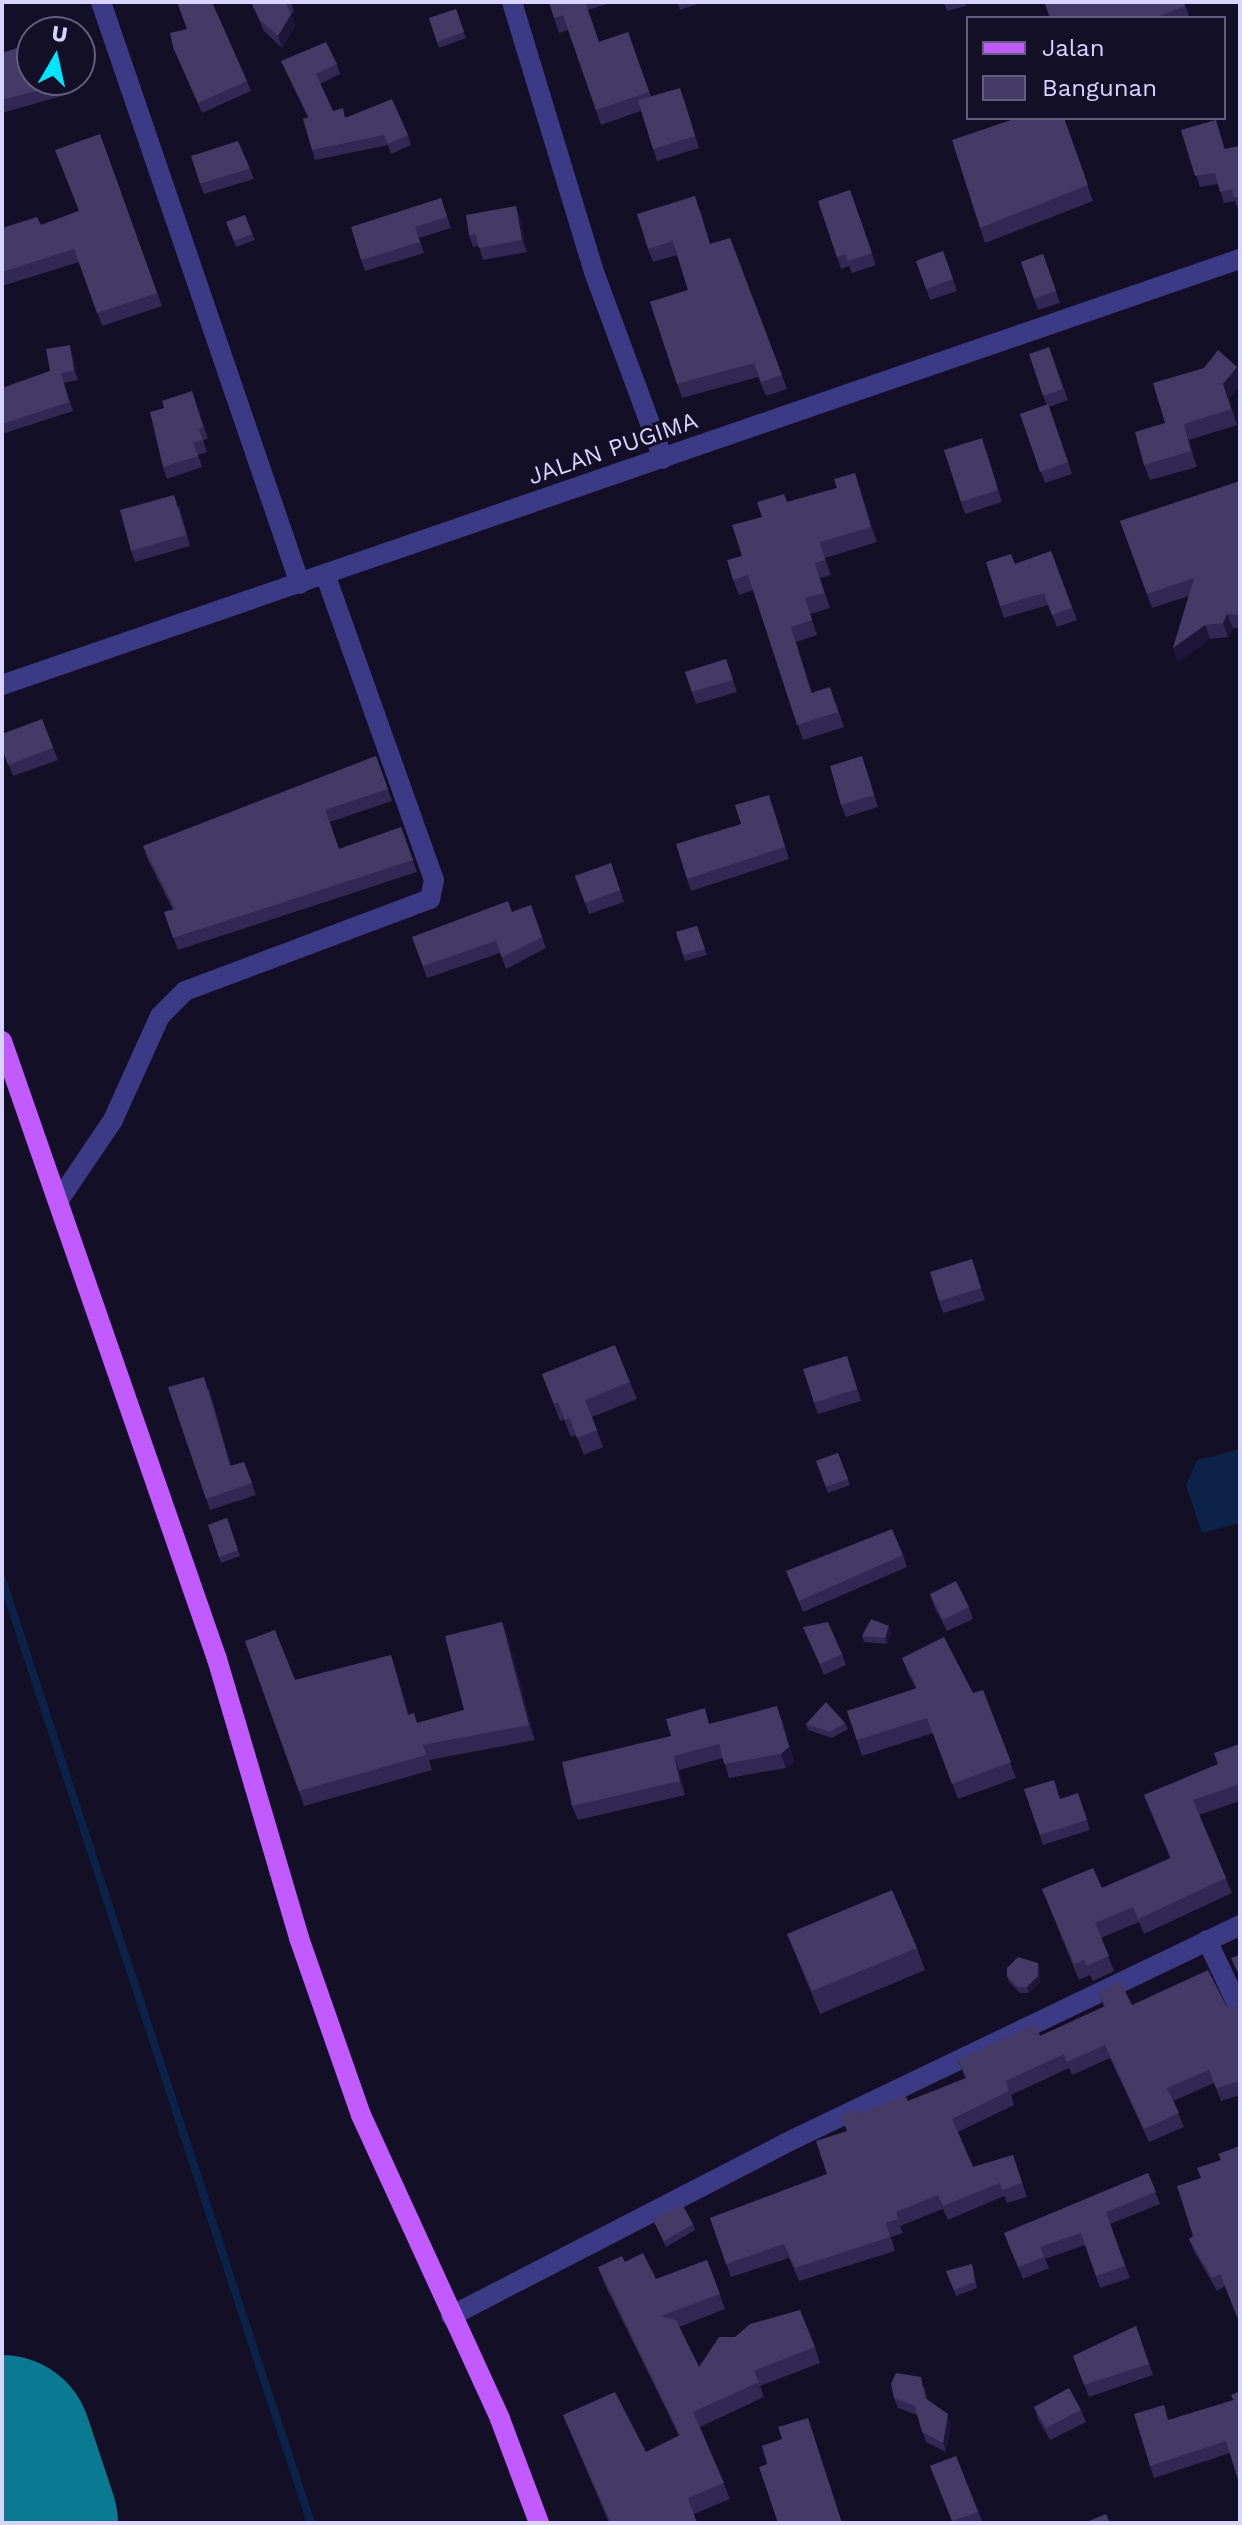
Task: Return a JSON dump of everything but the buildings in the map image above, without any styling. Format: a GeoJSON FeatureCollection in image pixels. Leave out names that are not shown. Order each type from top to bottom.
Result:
{"type":"FeatureCollection","features":[{"type":"Feature","properties":{"kind":"main road"},"geometry":{"type":"LineString","coordinates":[[2,1041],[217,1659],[299,1938],[361,2115],[500,2419],[539,2523]]}},
{"type":"Feature","properties":{"kind":"street"},"geometry":{"type":"LineString","coordinates":[[101,2],[300,584]]}},
{"type":"Feature","properties":{"kind":"street"},"geometry":{"type":"LineString","coordinates":[[512,2],[594,272],[663,459]]}},
{"type":"Feature","properties":{"kind":"street","name":"JALAN PUGIMA"},"geometry":{"type":"LineString","coordinates":[[2,685],[326,577],[1240,259]]}},
{"type":"Feature","properties":{"kind":"street"},"geometry":{"type":"LineString","coordinates":[[59,1200],[113,1120],[160,1016],[185,991],[430,899],[434,880],[326,577]]}},
{"type":"Feature","properties":{"kind":"street"},"geometry":{"type":"LineString","coordinates":[[451,2316],[822,2125],[1240,1925]]}},
{"type":"Feature","properties":{"kind":"street"},"geometry":{"type":"LineString","coordinates":[[1207,1940],[1240,2010]]}},
{"type":"Feature","properties":{"kind":"water"},"geometry":{"type":"Polygon","coordinates":[[[1240,1449],[1240,1523],[1202,1533],[1186,1485],[1197,1460],[1240,1449]]]}},
{"type":"Feature","properties":{"kind":"waterway"},"geometry":{"type":"LineString","coordinates":[[2,1579],[311,2523]]}},
{"type":"Feature","properties":{"kind":"runway"},"geometry":{"type":"LineString","coordinates":[[2,2445],[28,2523]]}}]}
